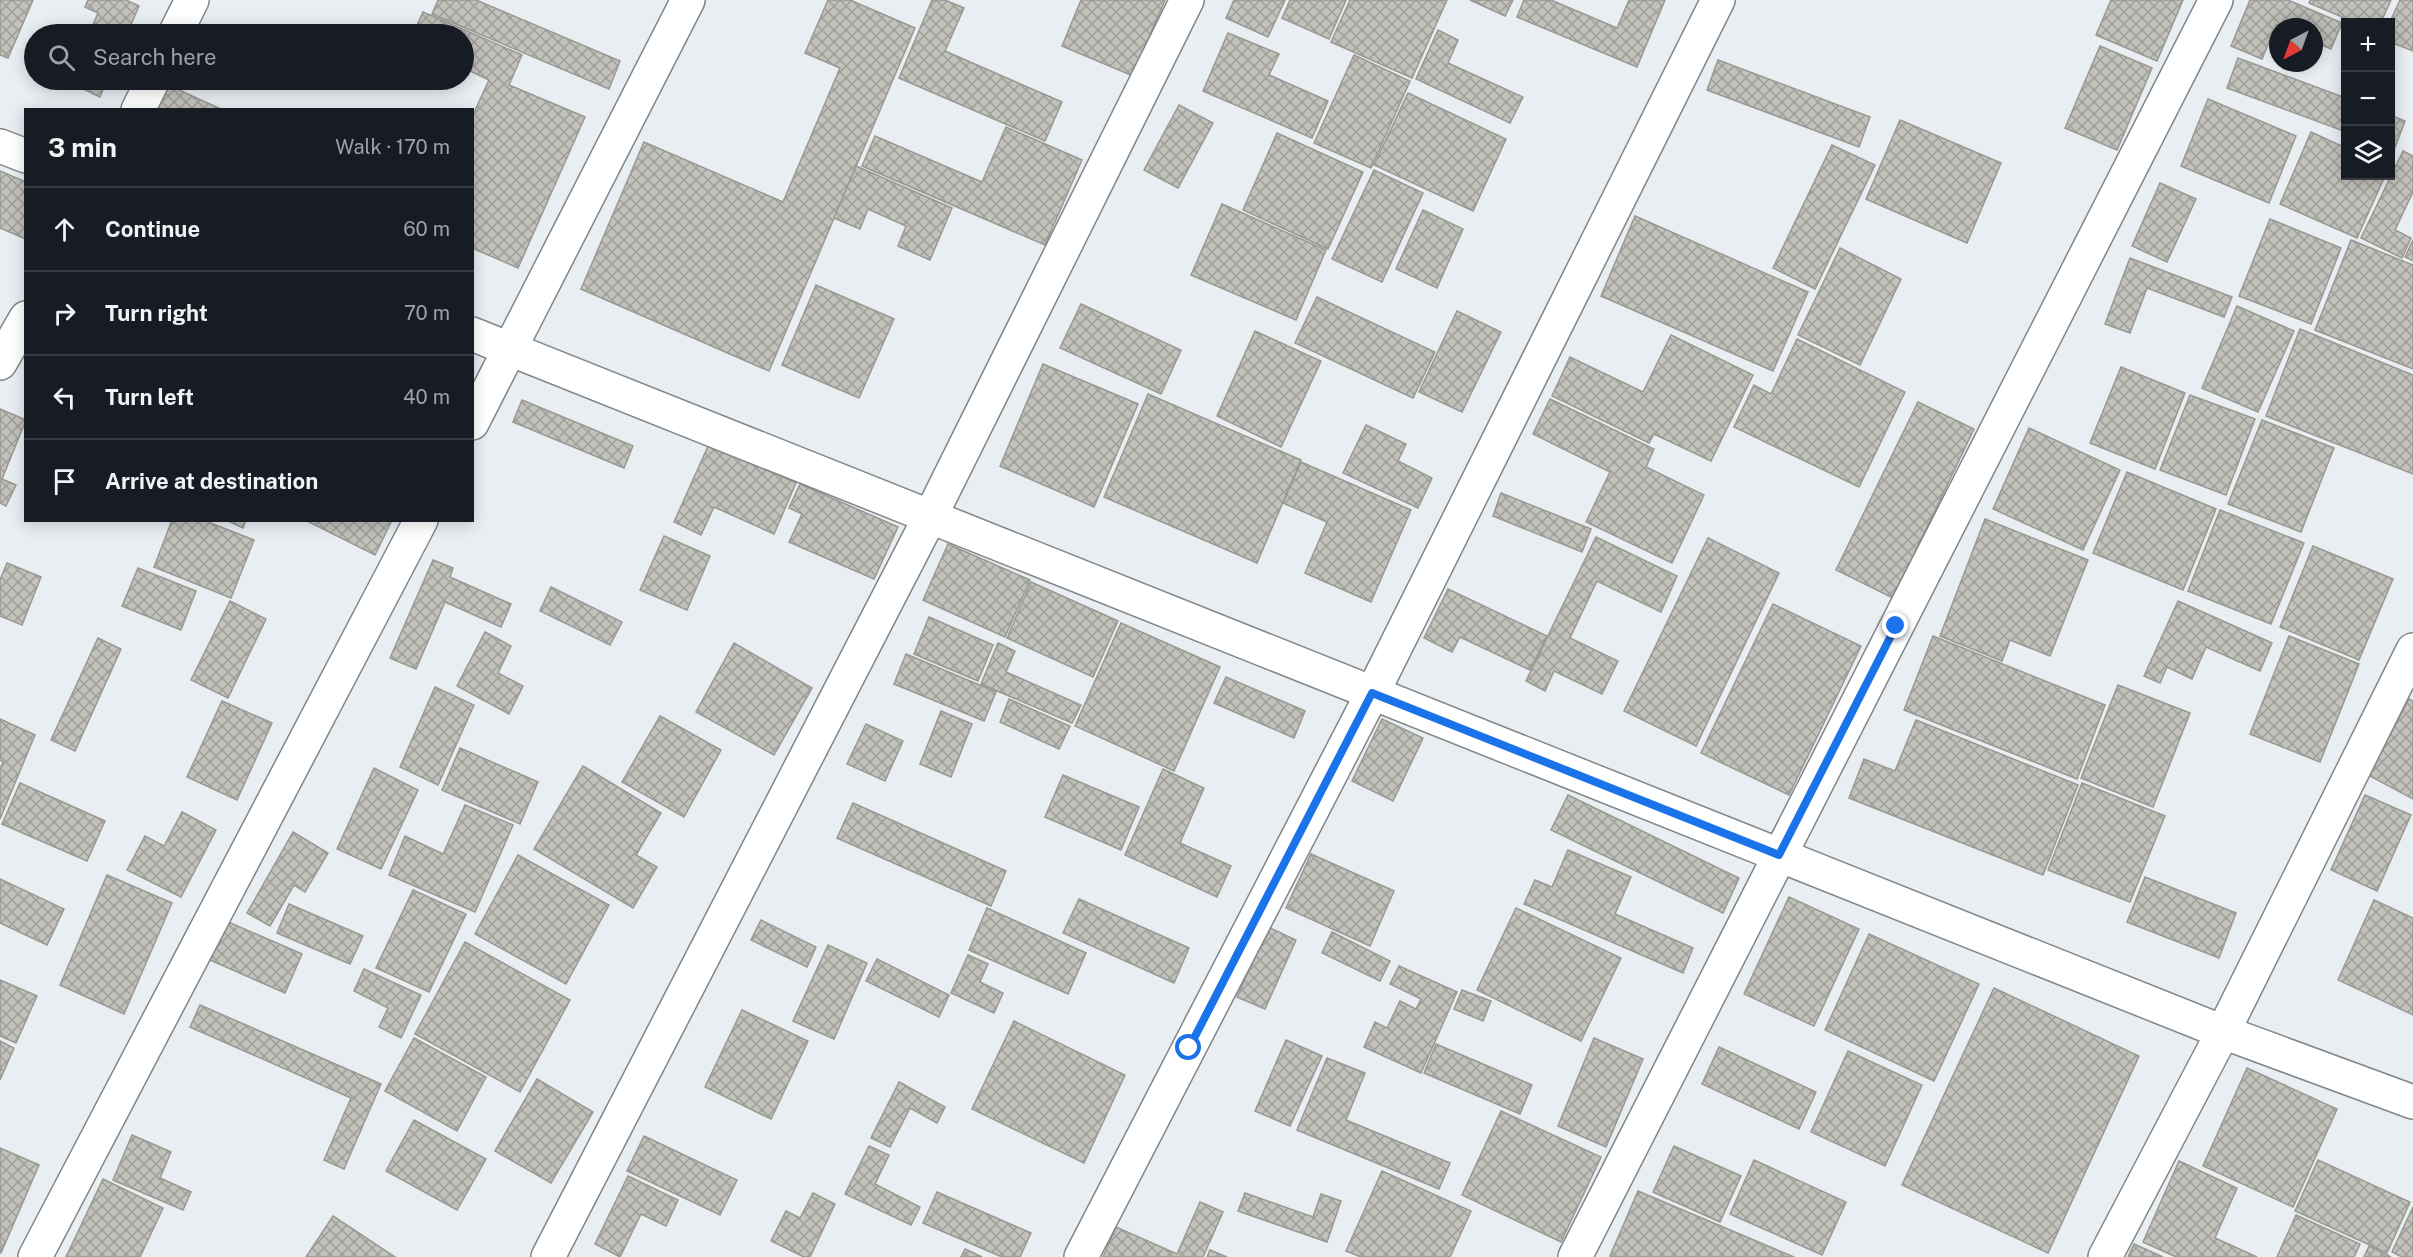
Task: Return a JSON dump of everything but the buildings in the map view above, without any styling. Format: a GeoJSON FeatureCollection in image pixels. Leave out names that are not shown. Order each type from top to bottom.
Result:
{"type":"FeatureCollection","features":[{"type":"Feature","properties":{"kind":"street"},"geometry":{"type":"LineString","coordinates":[[180,24],[192,0]]}},
{"type":"Feature","properties":{"kind":"street"},"geometry":{"type":"LineString","coordinates":[[474,419],[688,0]]}},
{"type":"Feature","properties":{"kind":"street"},"geometry":{"type":"LineString","coordinates":[[548,1257],[930,517],[1187,0]]}},
{"type":"Feature","properties":{"kind":"street"},"geometry":{"type":"LineString","coordinates":[[1081,1257],[1372,693],[1719,0]]}},
{"type":"Feature","properties":{"kind":"street"},"geometry":{"type":"LineString","coordinates":[[1575,1257],[2216,0]]}},
{"type":"Feature","properties":{"kind":"street"},"geometry":{"type":"LineString","coordinates":[[139,108],[148,90]]}},
{"type":"Feature","properties":{"kind":"street"},"geometry":{"type":"LineString","coordinates":[[0,146],[24,155]]}},
{"type":"Feature","properties":{"kind":"street"},"geometry":{"type":"LineString","coordinates":[[0,363],[24,321]]}},
{"type":"Feature","properties":{"kind":"street"},"geometry":{"type":"LineString","coordinates":[[474,335],[2223,1032],[2413,1102]]}},
{"type":"Feature","properties":{"kind":"street"},"geometry":{"type":"LineString","coordinates":[[36,1257],[420,522]]}},
{"type":"Feature","properties":{"kind":"street"},"geometry":{"type":"LineString","coordinates":[[2105,1257],[2223,1032],[2413,650]]}},
{"type":"Feature","properties":{"kind":"route"},"geometry":{"type":"LineString","coordinates":[[1189,1048],[1372,693],[1779,855],[1896,626]]}}]}
